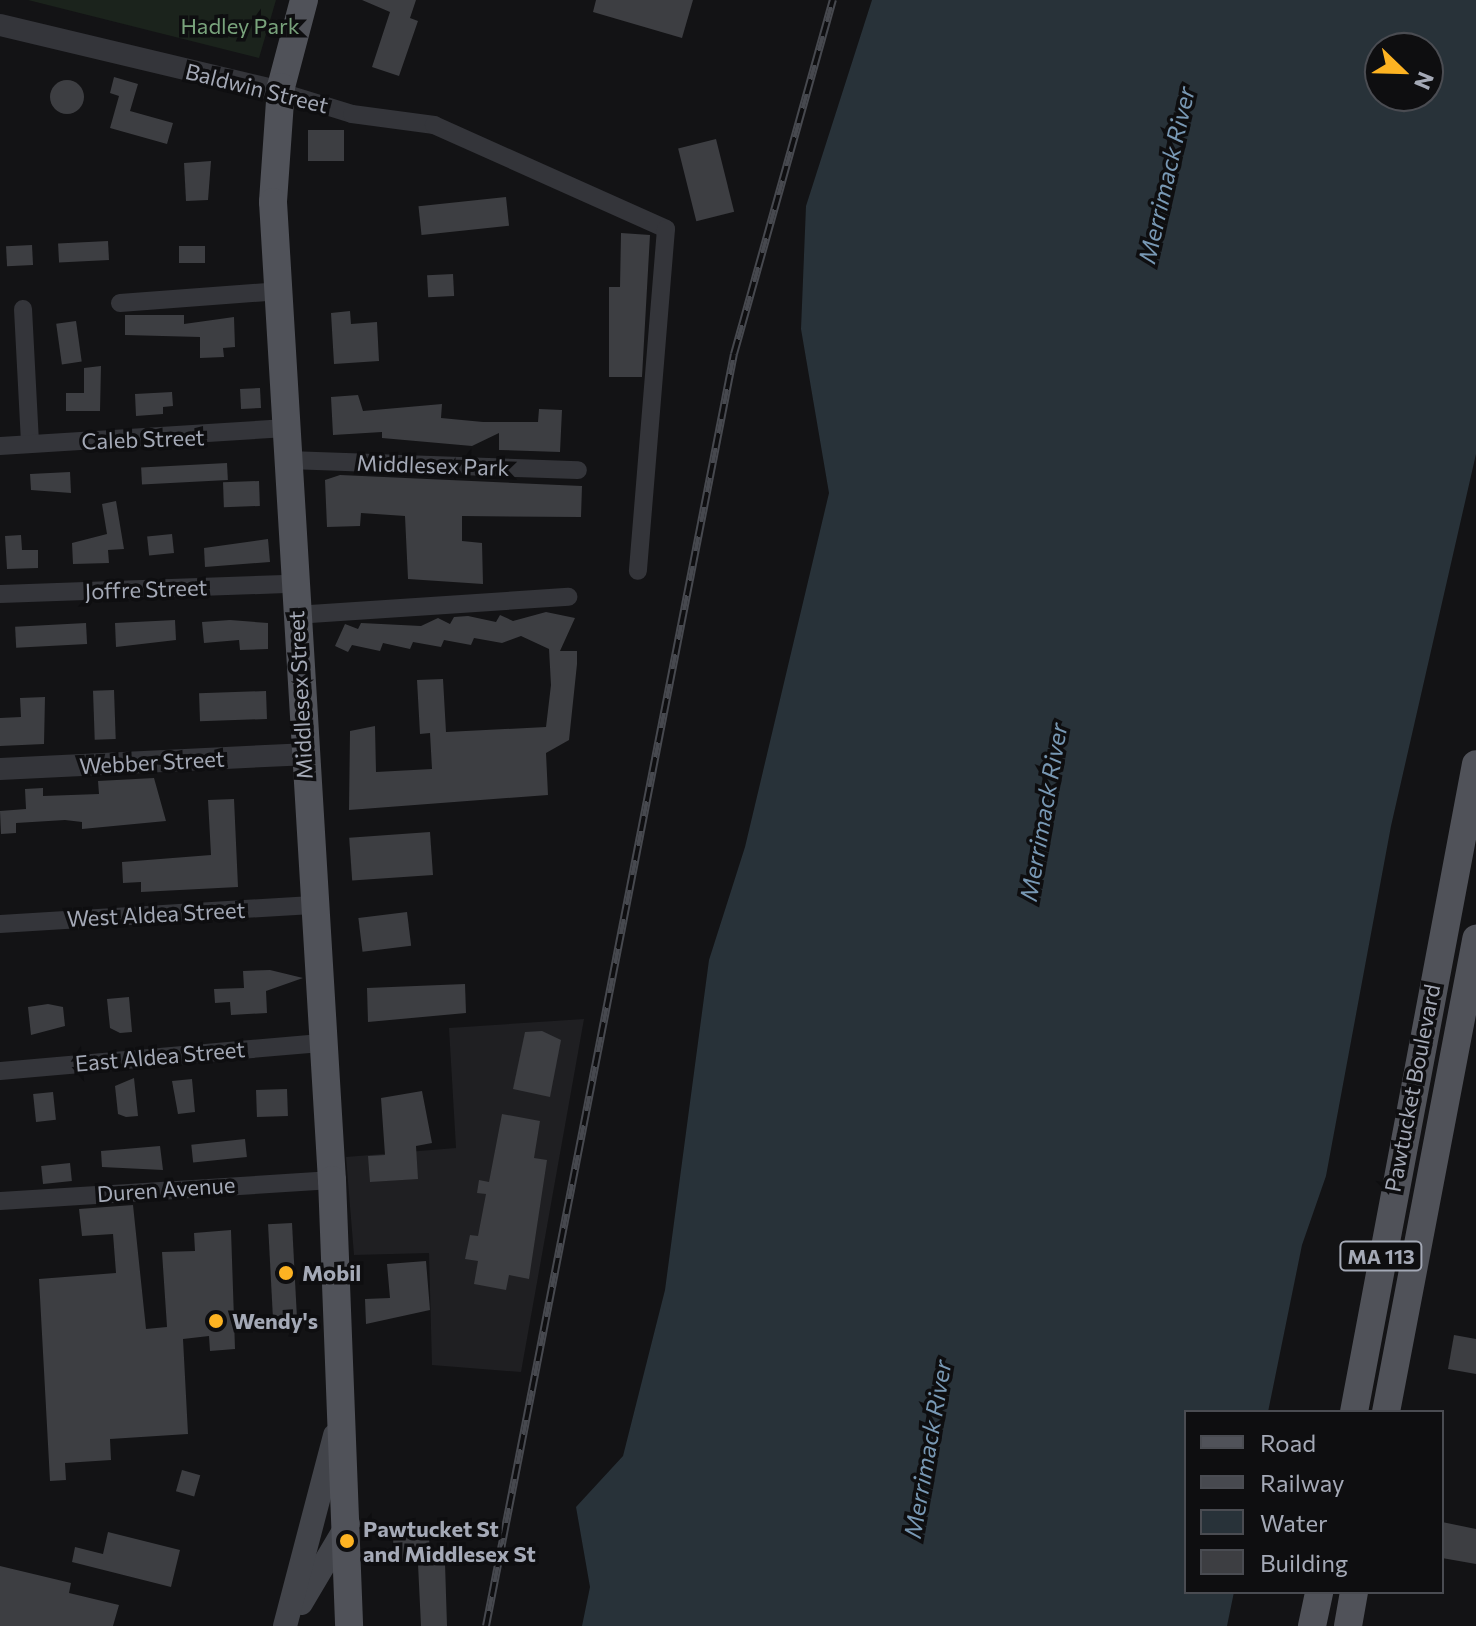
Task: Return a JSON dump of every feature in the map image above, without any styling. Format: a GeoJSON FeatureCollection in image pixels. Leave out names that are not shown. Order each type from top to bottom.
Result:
{"type":"FeatureCollection","features":[{"type":"Feature","properties":{"kind":"main road","name":"Middlesex Street"},"geometry":{"type":"LineString","coordinates":[[288,1619],[348,1524],[332,1180],[292,584],[273,202],[281,92],[304,0]]}},
{"type":"Feature","properties":{"kind":"main road","name":"Pawtucket Boulevard"},"geometry":{"type":"LineString","coordinates":[[1354,1410],[1476,764]]}},
{"type":"Feature","properties":{"kind":"main road","name":"Pawtucket Boulevard"},"geometry":{"type":"LineString","coordinates":[[1386,1410],[1476,938]]}},
{"type":"Feature","properties":{"kind":"main road","name":"Middlesex Street"},"geometry":{"type":"LineString","coordinates":[[288,1619],[342,1393]]}},
{"type":"Feature","properties":{"kind":"main road"},"geometry":{"type":"LineString","coordinates":[[348,1524],[349,1626]]}},
{"type":"Feature","properties":{"kind":"main road"},"geometry":{"type":"LineString","coordinates":[[1312,1626],[1319,1594]]}},
{"type":"Feature","properties":{"kind":"main road"},"geometry":{"type":"LineString","coordinates":[[1348,1626],[1354,1594]]}},
{"type":"Feature","properties":{"kind":"street","name":"Baldwin Street"},"geometry":{"type":"LineString","coordinates":[[0,25],[281,92],[352,114],[434,125],[666,229],[638,571]]}},
{"type":"Feature","properties":{"kind":"street"},"geometry":{"type":"LineString","coordinates":[[120,303],[278,291]]}},
{"type":"Feature","properties":{"kind":"street"},"geometry":{"type":"LineString","coordinates":[[23,309],[30,444]]}},
{"type":"Feature","properties":{"kind":"street","name":"Caleb Street"},"geometry":{"type":"LineString","coordinates":[[0,446],[286,428]]}},
{"type":"Feature","properties":{"kind":"street","name":"Middlesex Park"},"geometry":{"type":"LineString","coordinates":[[288,460],[578,470]]}},
{"type":"Feature","properties":{"kind":"street","name":"Joffre Street"},"geometry":{"type":"LineString","coordinates":[[0,594],[292,584]]}},
{"type":"Feature","properties":{"kind":"street"},"geometry":{"type":"LineString","coordinates":[[295,615],[568,597]]}},
{"type":"Feature","properties":{"kind":"street","name":"Webber Street"},"geometry":{"type":"LineString","coordinates":[[0,769],[304,754]]}},
{"type":"Feature","properties":{"kind":"street","name":"West Aldea Street"},"geometry":{"type":"LineString","coordinates":[[0,924],[312,905]]}},
{"type":"Feature","properties":{"kind":"street","name":"East Aldea Street"},"geometry":{"type":"LineString","coordinates":[[0,1071],[321,1043]]}},
{"type":"Feature","properties":{"kind":"street","name":"Duren Avenue"},"geometry":{"type":"LineString","coordinates":[[0,1201],[332,1180]]}},
{"type":"Feature","properties":{"kind":"shaded area"},"geometry":{"type":"Polygon","coordinates":[[[584,1019],[521,1372],[432,1365],[429,1253],[354,1255],[346,1157],[456,1148],[449,1028],[584,1019]]]}},
{"type":"Feature","properties":{"kind":"green space","name":"Hadley Park"},"geometry":{"type":"Polygon","coordinates":[[[28,0],[276,0],[259,58],[28,0]]]}},
{"type":"Feature","properties":{"kind":"water","name":"Merrimack River"},"geometry":{"type":"Polygon","coordinates":[[[872,0],[1476,0],[1476,454],[1391,826],[1326,1176],[1302,1245],[1268,1410],[1184,1410],[1184,1594],[1234,1594],[1227,1626],[582,1626],[590,1587],[576,1507],[623,1456],[665,1290],[709,960],[745,847],[829,493],[801,329],[806,206],[872,0]]]}},
{"type":"Feature","properties":{"kind":"building"},"geometry":{"type":"Polygon","coordinates":[[[362,0],[416,0],[410,18],[418,21],[399,76],[372,67],[390,12],[362,0]]]}},
{"type":"Feature","properties":{"kind":"building"},"geometry":{"type":"Polygon","coordinates":[[[596,0],[693,0],[682,38],[593,12],[596,0]]]}},
{"type":"Feature","properties":{"kind":"building"},"geometry":{"type":"Polygon","coordinates":[[[114,77],[138,84],[130,111],[173,123],[167,144],[110,128],[119,96],[110,93],[114,77]]]}},
{"type":"Feature","properties":{"kind":"building"},"geometry":{"type":"Polygon","coordinates":[[[67,80],[79,85],[84,97],[79,109],[67,114],[55,109],[50,97],[55,85],[67,80]]]}},
{"type":"Feature","properties":{"kind":"building"},"geometry":{"type":"Polygon","coordinates":[[[308,130],[344,130],[344,161],[308,161],[308,130]]]}},
{"type":"Feature","properties":{"kind":"building"},"geometry":{"type":"Polygon","coordinates":[[[716,139],[734,212],[696,221],[678,148],[716,139]]]}},
{"type":"Feature","properties":{"kind":"building"},"geometry":{"type":"Polygon","coordinates":[[[211,161],[208,200],[186,201],[184,163],[211,161]]]}},
{"type":"Feature","properties":{"kind":"building"},"geometry":{"type":"Polygon","coordinates":[[[506,197],[509,226],[422,235],[418,206],[506,197]]]}},
{"type":"Feature","properties":{"kind":"building"},"geometry":{"type":"Polygon","coordinates":[[[621,233],[650,235],[642,377],[609,377],[609,287],[620,287],[621,233]]]}},
{"type":"Feature","properties":{"kind":"building"},"geometry":{"type":"Polygon","coordinates":[[[108,241],[109,260],[59,263],[58,244],[108,241]]]}},
{"type":"Feature","properties":{"kind":"building"},"geometry":{"type":"Polygon","coordinates":[[[32,245],[33,265],[7,266],[6,246],[32,245]]]}},
{"type":"Feature","properties":{"kind":"building"},"geometry":{"type":"Polygon","coordinates":[[[179,246],[205,246],[205,263],[179,263],[179,246]]]}},
{"type":"Feature","properties":{"kind":"building"},"geometry":{"type":"Polygon","coordinates":[[[453,274],[454,296],[428,297],[427,275],[453,274]]]}},
{"type":"Feature","properties":{"kind":"building"},"geometry":{"type":"Polygon","coordinates":[[[350,311],[351,324],[377,322],[379,361],[334,364],[331,313],[350,311]]]}},
{"type":"Feature","properties":{"kind":"building"},"geometry":{"type":"Polygon","coordinates":[[[125,315],[184,315],[184,324],[234,317],[235,347],[223,348],[224,357],[200,358],[200,337],[125,335],[125,315]]]}},
{"type":"Feature","properties":{"kind":"building"},"geometry":{"type":"Polygon","coordinates":[[[76,321],[82,362],[62,364],[56,324],[76,321]]]}},
{"type":"Feature","properties":{"kind":"building"},"geometry":{"type":"Polygon","coordinates":[[[101,366],[100,411],[66,411],[66,393],[84,393],[84,368],[101,366]]]}},
{"type":"Feature","properties":{"kind":"building"},"geometry":{"type":"Polygon","coordinates":[[[260,388],[261,408],[241,409],[240,389],[260,388]]]}},
{"type":"Feature","properties":{"kind":"building"},"geometry":{"type":"Polygon","coordinates":[[[172,392],[173,406],[163,407],[163,414],[136,416],[135,394],[172,392]]]}},
{"type":"Feature","properties":{"kind":"building"},"geometry":{"type":"Polygon","coordinates":[[[358,395],[363,411],[442,404],[441,418],[483,422],[538,422],[539,409],[562,410],[560,452],[499,450],[499,433],[472,446],[382,438],[382,432],[333,435],[331,397],[358,395]]]}},
{"type":"Feature","properties":{"kind":"building"},"geometry":{"type":"Polygon","coordinates":[[[227,463],[228,480],[142,484],[141,468],[227,463]]]}},
{"type":"Feature","properties":{"kind":"building"},"geometry":{"type":"Polygon","coordinates":[[[70,472],[71,493],[31,490],[30,474],[70,472]]]}},
{"type":"Feature","properties":{"kind":"building"},"geometry":{"type":"Polygon","coordinates":[[[340,475],[582,486],[581,517],[462,516],[462,541],[482,543],[483,584],[408,579],[405,516],[361,513],[360,526],[327,527],[325,480],[340,475]]]}},
{"type":"Feature","properties":{"kind":"building"},"geometry":{"type":"Polygon","coordinates":[[[259,481],[260,506],[224,507],[223,482],[259,481]]]}},
{"type":"Feature","properties":{"kind":"building"},"geometry":{"type":"Polygon","coordinates":[[[116,501],[124,549],[108,550],[109,563],[73,564],[72,543],[107,534],[102,504],[116,501]]]}},
{"type":"Feature","properties":{"kind":"building"},"geometry":{"type":"Polygon","coordinates":[[[172,534],[174,553],[149,556],[147,537],[172,534]]]}},
{"type":"Feature","properties":{"kind":"building"},"geometry":{"type":"Polygon","coordinates":[[[21,535],[22,550],[38,550],[38,568],[7,569],[5,536],[21,535]]]}},
{"type":"Feature","properties":{"kind":"building"},"geometry":{"type":"Polygon","coordinates":[[[268,539],[270,562],[205,567],[204,548],[268,539]]]}},
{"type":"Feature","properties":{"kind":"building"},"geometry":{"type":"Polygon","coordinates":[[[546,612],[575,618],[560,651],[577,651],[569,740],[546,753],[548,795],[349,810],[350,731],[375,726],[376,772],[432,769],[430,733],[420,734],[417,680],[443,679],[446,732],[546,727],[551,685],[549,649],[521,636],[502,643],[474,638],[471,645],[444,640],[441,647],[413,642],[410,649],[383,643],[380,651],[352,645],[348,652],[335,646],[345,624],[358,629],[361,623],[421,626],[438,618],[450,624],[454,617],[468,616],[496,622],[500,615],[513,621],[546,612]]]}},
{"type":"Feature","properties":{"kind":"building"},"geometry":{"type":"Polygon","coordinates":[[[175,620],[176,640],[116,647],[115,623],[175,620]]]}},
{"type":"Feature","properties":{"kind":"building"},"geometry":{"type":"Polygon","coordinates":[[[230,620],[268,623],[268,649],[240,650],[239,640],[204,643],[202,622],[230,620]]]}},
{"type":"Feature","properties":{"kind":"building"},"geometry":{"type":"Polygon","coordinates":[[[86,623],[87,644],[16,648],[15,627],[86,623]]]}},
{"type":"Feature","properties":{"kind":"building"},"geometry":{"type":"Polygon","coordinates":[[[114,690],[116,739],[95,740],[93,691],[114,690]]]}},
{"type":"Feature","properties":{"kind":"building"},"geometry":{"type":"Polygon","coordinates":[[[266,691],[267,719],[200,721],[199,693],[266,691]]]}},
{"type":"Feature","properties":{"kind":"building"},"geometry":{"type":"Polygon","coordinates":[[[45,697],[44,744],[0,746],[0,718],[21,717],[20,698],[45,697]]]}},
{"type":"Feature","properties":{"kind":"building"},"geometry":{"type":"Polygon","coordinates":[[[154,778],[166,821],[82,829],[82,822],[65,820],[16,823],[16,833],[1,834],[0,811],[26,809],[25,789],[43,788],[43,796],[99,794],[98,781],[154,778]]]}},
{"type":"Feature","properties":{"kind":"building"},"geometry":{"type":"Polygon","coordinates":[[[234,799],[238,887],[141,892],[141,882],[123,883],[122,862],[211,855],[208,800],[234,799]]]}},
{"type":"Feature","properties":{"kind":"building"},"geometry":{"type":"Polygon","coordinates":[[[430,832],[433,875],[352,881],[349,838],[430,832]]]}},
{"type":"Feature","properties":{"kind":"building"},"geometry":{"type":"Polygon","coordinates":[[[407,912],[411,946],[363,952],[358,918],[407,912]]]}},
{"type":"Feature","properties":{"kind":"building"},"geometry":{"type":"Polygon","coordinates":[[[270,970],[303,978],[266,991],[267,1013],[231,1015],[230,1002],[215,1003],[214,989],[244,988],[243,971],[270,970]]]}},
{"type":"Feature","properties":{"kind":"building"},"geometry":{"type":"Polygon","coordinates":[[[465,984],[466,1013],[368,1022],[367,988],[465,984]]]}},
{"type":"Feature","properties":{"kind":"building"},"geometry":{"type":"Polygon","coordinates":[[[129,997],[132,1032],[120,1033],[110,1028],[107,999],[129,997]]]}},
{"type":"Feature","properties":{"kind":"building"},"geometry":{"type":"Polygon","coordinates":[[[48,1004],[63,1007],[65,1026],[31,1035],[28,1007],[48,1004]]]}},
{"type":"Feature","properties":{"kind":"building"},"geometry":{"type":"Polygon","coordinates":[[[542,1031],[561,1040],[550,1097],[513,1089],[525,1032],[542,1031]]]}},
{"type":"Feature","properties":{"kind":"building"},"geometry":{"type":"Polygon","coordinates":[[[134,1078],[138,1116],[126,1117],[118,1114],[115,1086],[134,1078]]]}},
{"type":"Feature","properties":{"kind":"building"},"geometry":{"type":"Polygon","coordinates":[[[192,1079],[195,1112],[178,1114],[172,1081],[192,1079]]]}},
{"type":"Feature","properties":{"kind":"building"},"geometry":{"type":"Polygon","coordinates":[[[287,1089],[288,1116],[257,1117],[256,1090],[287,1089]]]}},
{"type":"Feature","properties":{"kind":"building"},"geometry":{"type":"Polygon","coordinates":[[[422,1091],[432,1143],[416,1146],[418,1179],[370,1182],[368,1156],[385,1155],[381,1098],[422,1091]]]}},
{"type":"Feature","properties":{"kind":"building"},"geometry":{"type":"Polygon","coordinates":[[[53,1092],[56,1120],[36,1122],[33,1094],[53,1092]]]}},
{"type":"Feature","properties":{"kind":"building"},"geometry":{"type":"Polygon","coordinates":[[[502,1114],[540,1121],[534,1158],[547,1160],[529,1279],[509,1275],[506,1290],[474,1284],[478,1261],[465,1259],[470,1235],[478,1236],[486,1194],[477,1193],[479,1180],[489,1182],[502,1114]]]}},
{"type":"Feature","properties":{"kind":"building"},"geometry":{"type":"Polygon","coordinates":[[[245,1139],[247,1157],[193,1163],[191,1145],[245,1139]]]}},
{"type":"Feature","properties":{"kind":"building"},"geometry":{"type":"Polygon","coordinates":[[[160,1146],[163,1170],[102,1167],[101,1151],[160,1146]]]}},
{"type":"Feature","properties":{"kind":"building"},"geometry":{"type":"Polygon","coordinates":[[[70,1163],[72,1181],[43,1184],[41,1166],[70,1163]]]}},
{"type":"Feature","properties":{"kind":"building"},"geometry":{"type":"Polygon","coordinates":[[[133,1205],[146,1329],[167,1327],[162,1252],[195,1251],[194,1233],[231,1230],[235,1349],[210,1351],[209,1336],[183,1339],[188,1434],[110,1439],[111,1460],[65,1463],[66,1480],[50,1481],[39,1279],[116,1273],[113,1234],[82,1236],[79,1209],[133,1205]]]}},
{"type":"Feature","properties":{"kind":"building"},"geometry":{"type":"Polygon","coordinates":[[[292,1223],[298,1329],[274,1330],[268,1224],[292,1223]]]}},
{"type":"Feature","properties":{"kind":"building"},"geometry":{"type":"Polygon","coordinates":[[[426,1261],[430,1310],[366,1324],[365,1299],[390,1298],[387,1264],[426,1261]]]}},
{"type":"Feature","properties":{"kind":"building"},"geometry":{"type":"Polygon","coordinates":[[[1454,1335],[1476,1339],[1476,1374],[1448,1369],[1454,1335]]]}},
{"type":"Feature","properties":{"kind":"building"},"geometry":{"type":"Polygon","coordinates":[[[182,1470],[200,1475],[194,1496],[176,1491],[182,1470]]]}},
{"type":"Feature","properties":{"kind":"building"},"geometry":{"type":"Polygon","coordinates":[[[1444,1522],[1476,1529],[1476,1564],[1444,1558],[1444,1522]]]}},
{"type":"Feature","properties":{"kind":"building"},"geometry":{"type":"Polygon","coordinates":[[[108,1532],[180,1550],[171,1587],[72,1562],[75,1547],[103,1554],[108,1532]]]}},
{"type":"Feature","properties":{"kind":"building"},"geometry":{"type":"Polygon","coordinates":[[[429,1533],[430,1564],[445,1563],[447,1626],[421,1626],[418,1564],[394,1565],[393,1535],[429,1533]]]}},
{"type":"Feature","properties":{"kind":"building"},"geometry":{"type":"Polygon","coordinates":[[[0,1566],[71,1583],[69,1593],[119,1605],[113,1626],[0,1626],[0,1566]]]}},
{"type":"Feature","properties":{"kind":"railway"},"geometry":{"type":"LineString","coordinates":[[486,1626],[734,354],[833,0]]}},
{"type":"Feature","properties":{"kind":"place","name":"Mobil"},"geometry":{"type":"Point","coordinates":[286,1273]}},
{"type":"Feature","properties":{"kind":"place","name":"Wendy's"},"geometry":{"type":"Point","coordinates":[216,1321]}},
{"type":"Feature","properties":{"kind":"place","name":"Pawtucket St and Middlesex St"},"geometry":{"type":"Point","coordinates":[347,1541]}}]}
